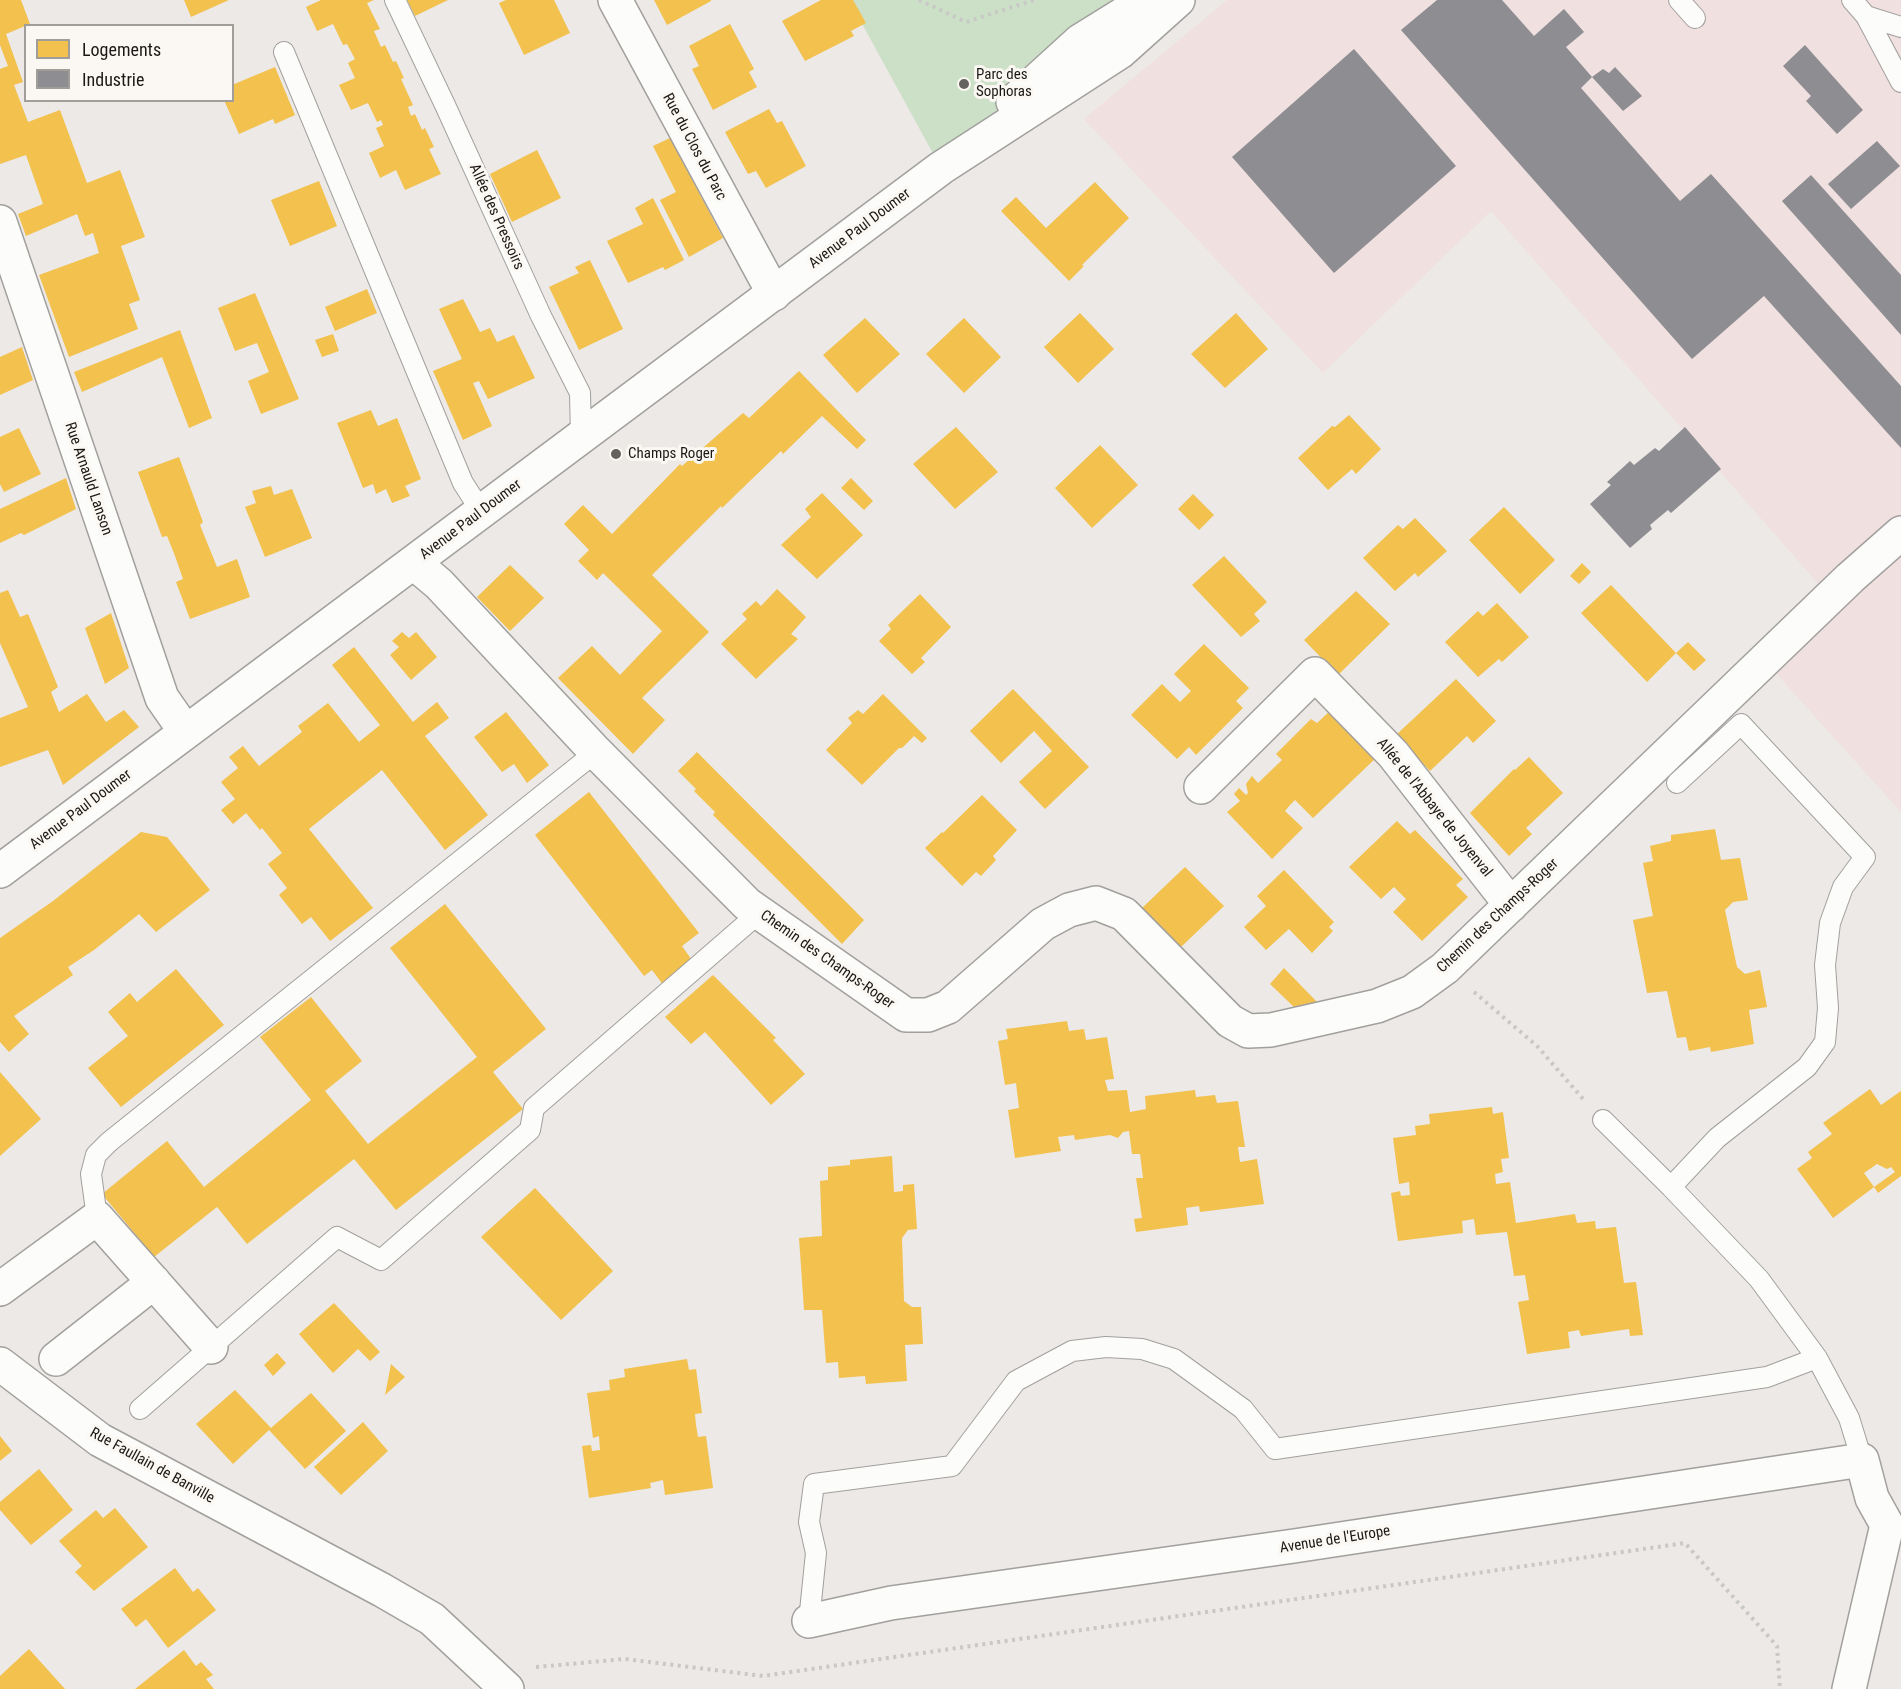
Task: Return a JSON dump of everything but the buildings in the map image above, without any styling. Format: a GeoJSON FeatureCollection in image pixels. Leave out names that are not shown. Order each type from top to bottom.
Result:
{"type":"FeatureCollection","features":[{"type":"Feature","properties":{"kind":"street","name":"Rue du Clos du Parc"},"geometry":{"type":"LineString","coordinates":[[615,0],[774,294]]}},
{"type":"Feature","properties":{"kind":"street","name":"Avenue Paul Doumer"},"geometry":{"type":"LineString","coordinates":[[941,168],[1080,41],[1146,0]]}},
{"type":"Feature","properties":{"kind":"street","name":"Avenue Paul Doumer"},"geometry":{"type":"LineString","coordinates":[[0,871],[941,168],[1120,52],[1178,0]]}},
{"type":"Feature","properties":{"kind":"street","name":"Rue Arnauld Lanson"},"geometry":{"type":"LineString","coordinates":[[0,222],[162,698],[185,731]]}},
{"type":"Feature","properties":{"kind":"street","name":"Chemin des Champs-Roger"},"geometry":{"type":"LineString","coordinates":[[414,563],[439,584],[596,752],[747,904],[906,1015],[928,1016],[948,1007],[1043,924],[1069,910],[1096,903],[1124,914],[1230,1021],[1248,1031],[1271,1030],[1377,1006],[1412,992],[1445,968],[1841,586],[1901,533]]}},
{"type":"Feature","properties":{"kind":"street","name":"Allée de l'Abbaye de Joyenval"},"geometry":{"type":"LineString","coordinates":[[1201,787],[1316,674],[1393,754],[1511,905]]}},
{"type":"Feature","properties":{"kind":"street"},"geometry":{"type":"LineString","coordinates":[[0,1289],[98,1218],[211,1347]]}},
{"type":"Feature","properties":{"kind":"street"},"geometry":{"type":"LineString","coordinates":[[56,1359],[154,1282]]}},
{"type":"Feature","properties":{"kind":"street","name":"Rue Faullain de Banville"},"geometry":{"type":"LineString","coordinates":[[0,1364],[100,1440],[432,1619],[498,1680]]}},
{"type":"Feature","properties":{"kind":"street"},"geometry":{"type":"LineString","coordinates":[[1849,1689],[1894,1520],[1872,1498],[1862,1460]]}},
{"type":"Feature","properties":{"kind":"street","name":"Avenue de l'Europe"},"geometry":{"type":"LineString","coordinates":[[809,1621],[903,1602],[1294,1546],[1862,1460]]}},
{"type":"Feature","properties":{"kind":"lane","name":"Allée des Pressoirs"},"geometry":{"type":"LineString","coordinates":[[395,0],[541,316],[580,393],[581,437]]}},
{"type":"Feature","properties":{"kind":"lane"},"geometry":{"type":"LineString","coordinates":[[1679,0],[1695,18]]}},
{"type":"Feature","properties":{"kind":"lane"},"geometry":{"type":"LineString","coordinates":[[1852,0],[1866,16],[1901,82]]}},
{"type":"Feature","properties":{"kind":"lane"},"geometry":{"type":"LineString","coordinates":[[1866,16],[1901,27]]}},
{"type":"Feature","properties":{"kind":"lane"},"geometry":{"type":"LineString","coordinates":[[284,52],[463,483],[482,511]]}},
{"type":"Feature","properties":{"kind":"lane"},"geometry":{"type":"LineString","coordinates":[[1671,1187],[1718,1138],[1807,1067],[1825,1042],[1828,1008],[1825,964],[1830,923],[1843,887],[1865,857],[1741,724],[1677,783]]}},
{"type":"Feature","properties":{"kind":"lane"},"geometry":{"type":"LineString","coordinates":[[98,1218],[91,1174],[96,1155],[109,1142],[596,752]]}},
{"type":"Feature","properties":{"kind":"lane"},"geometry":{"type":"LineString","coordinates":[[140,1409],[338,1237],[381,1260],[530,1130],[534,1108],[759,913]]}},
{"type":"Feature","properties":{"kind":"lane"},"geometry":{"type":"LineString","coordinates":[[1603,1120],[1759,1279],[1817,1358],[1849,1418],[1862,1460]]}},
{"type":"Feature","properties":{"kind":"lane"},"geometry":{"type":"LineString","coordinates":[[809,1621],[816,1553],[809,1522],[814,1484],[952,1466],[1016,1381],[1072,1351],[1107,1347],[1143,1349],[1174,1359],[1243,1409],[1275,1449],[1767,1377],[1817,1358]]}},
{"type":"Feature","properties":{"kind":"path"},"geometry":{"type":"LineString","coordinates":[[919,0],[966,22],[1034,0]]}},
{"type":"Feature","properties":{"kind":"path"},"geometry":{"type":"LineString","coordinates":[[1445,968],[1537,1046],[1603,1120]]}},
{"type":"Feature","properties":{"kind":"path"},"geometry":{"type":"LineString","coordinates":[[498,1680],[625,1659],[764,1676],[1685,1543],[1777,1647],[1780,1689]]}},
{"type":"Feature","properties":{"kind":"shaded area"},"geometry":{"type":"Polygon","coordinates":[[[1227,0],[1901,0],[1901,812],[1772,669],[1837,605],[1491,211],[1323,373],[1084,119],[1227,0]]]}},
{"type":"Feature","properties":{"kind":"green space","name":"Parc des Sophoras"},"geometry":{"type":"Polygon","coordinates":[[[849,0],[1146,0],[941,168],[849,0]]]}},
{"type":"Feature","properties":{"kind":"place","name":"Parc des Sophoras"},"geometry":{"type":"Point","coordinates":[964,84]}},
{"type":"Feature","properties":{"kind":"place","name":"Champs Roger"},"geometry":{"type":"Point","coordinates":[616,454]}}]}
